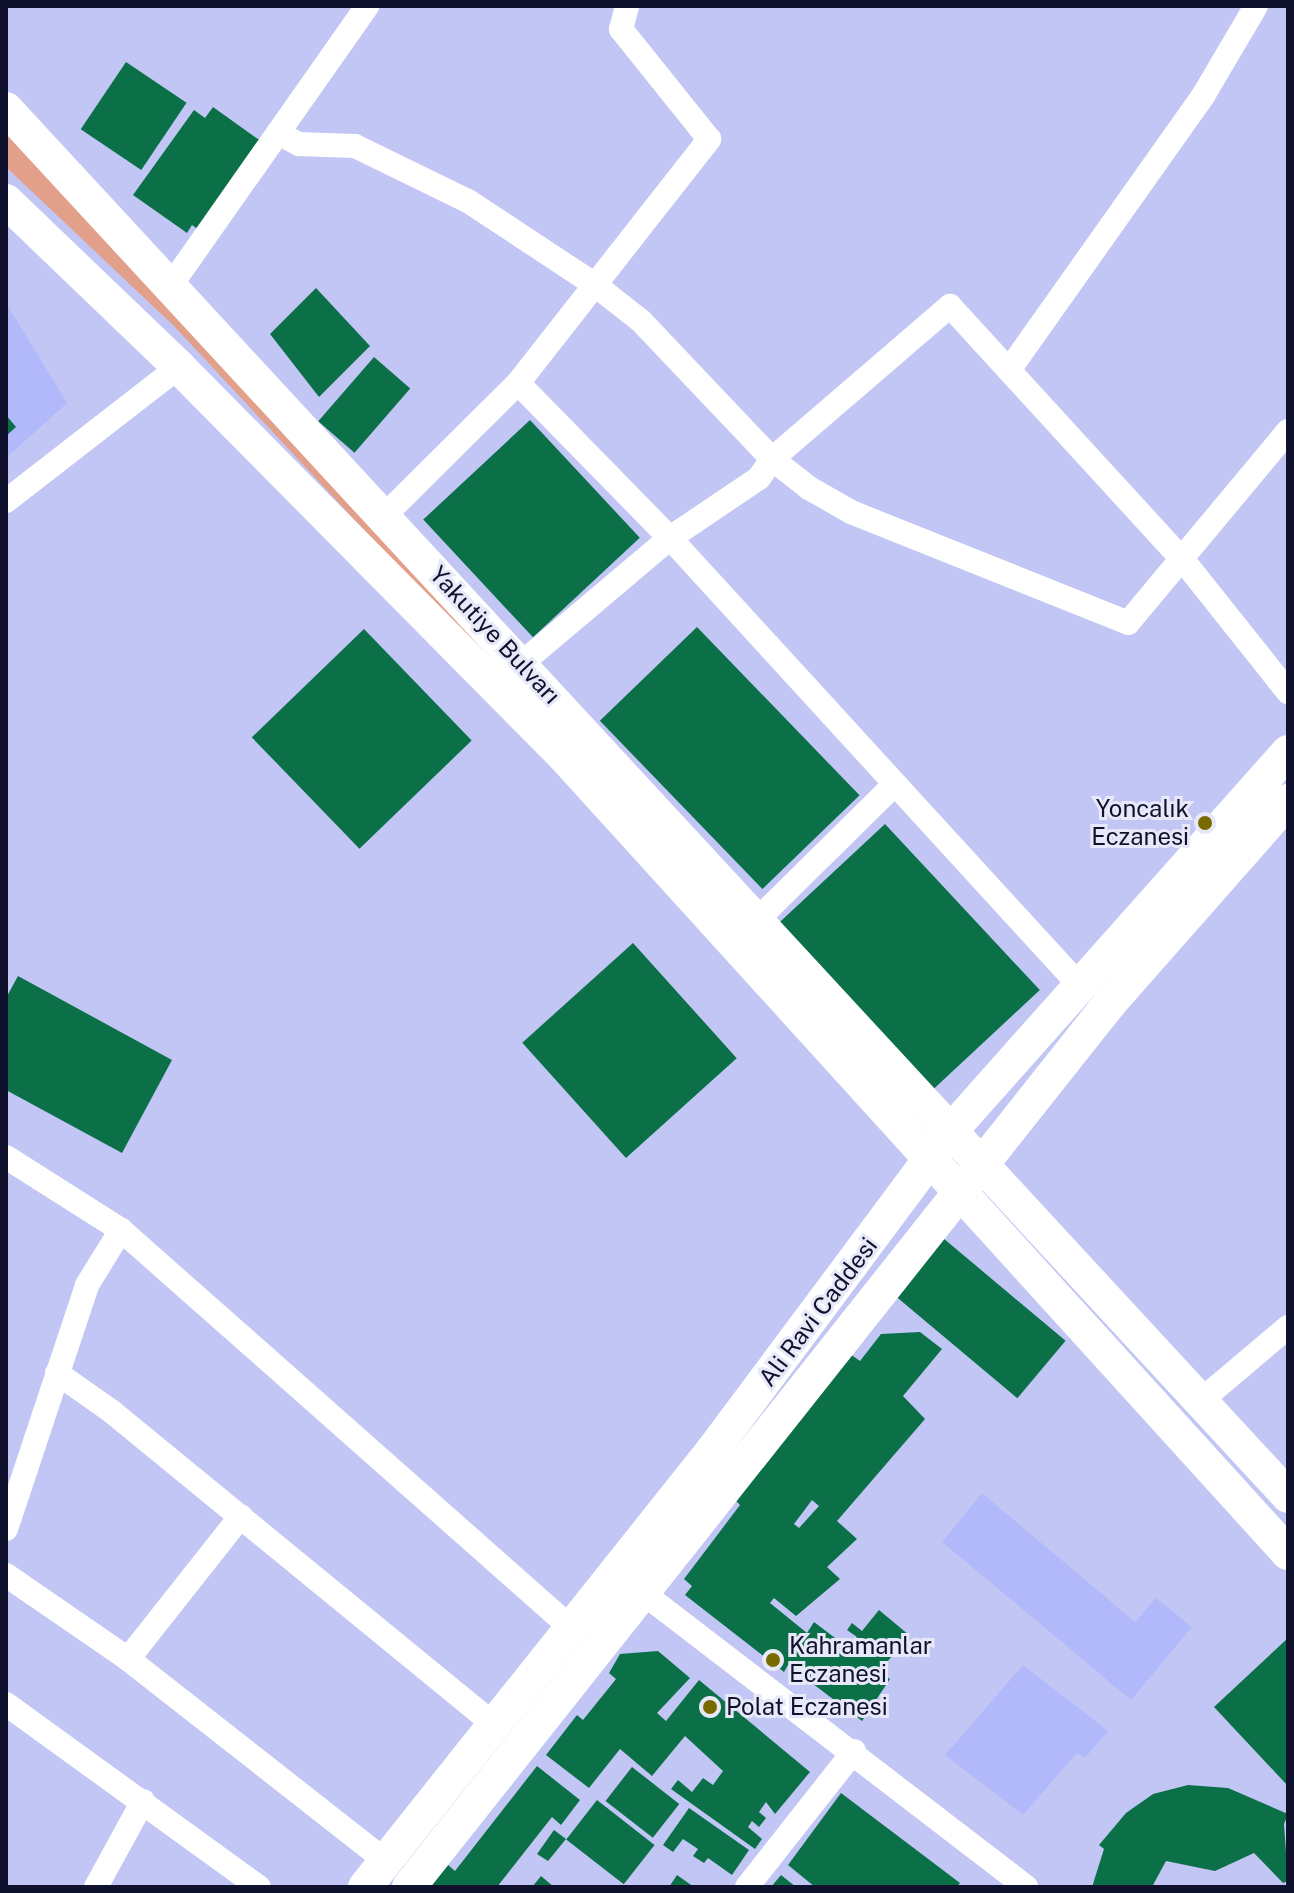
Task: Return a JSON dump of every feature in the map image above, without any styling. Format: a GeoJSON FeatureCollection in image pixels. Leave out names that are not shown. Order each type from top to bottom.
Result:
{"type":"FeatureCollection","features":[{"type":"Feature","properties":{"kind":"main road","name":"Yakutiye Bulvarı"},"geometry":{"type":"LineString","coordinates":[[6,109],[757,920],[968,1178]]}},
{"type":"Feature","properties":{"kind":"main road","name":"Yakutiye Bulvarı"},"geometry":{"type":"LineString","coordinates":[[6,201],[179,367],[564,756],[940,1146]]}},
{"type":"Feature","properties":{"kind":"main road","name":"Ali Ravi Caddesi"},"geometry":{"type":"LineString","coordinates":[[376,1874],[827,1302],[940,1146],[1288,752]]}},
{"type":"Feature","properties":{"kind":"main road","name":"Ali Ravi Caddesi"},"geometry":{"type":"LineString","coordinates":[[409,1887],[968,1178],[1109,1004],[1288,801]]}},
{"type":"Feature","properties":{"kind":"main road"},"geometry":{"type":"LineString","coordinates":[[968,1178],[1198,1403],[1288,1496]]}},
{"type":"Feature","properties":{"kind":"main road"},"geometry":{"type":"LineString","coordinates":[[968,1178],[1288,1553]]}},
{"type":"Feature","properties":{"kind":"street"},"geometry":{"type":"LineString","coordinates":[[169,288],[367,6]]}},
{"type":"Feature","properties":{"kind":"street"},"geometry":{"type":"LineString","coordinates":[[384,516],[518,383],[709,139],[621,29],[627,6]]}},
{"type":"Feature","properties":{"kind":"street"},"geometry":{"type":"LineString","coordinates":[[1009,370],[1203,96],[1256,6]]}},
{"type":"Feature","properties":{"kind":"street"},"geometry":{"type":"LineString","coordinates":[[278,133],[299,144],[355,146],[468,201],[594,284],[641,321],[772,459],[851,512],[1128,623],[1288,431]]}},
{"type":"Feature","properties":{"kind":"street"},"geometry":{"type":"LineString","coordinates":[[522,663],[670,538],[759,478],[772,459],[950,306],[1183,560],[1288,692]]}},
{"type":"Feature","properties":{"kind":"street"},"geometry":{"type":"LineString","coordinates":[[6,501],[179,367]]}},
{"type":"Feature","properties":{"kind":"street"},"geometry":{"type":"LineString","coordinates":[[518,383],[670,538],[893,786],[1081,987]]}},
{"type":"Feature","properties":{"kind":"street"},"geometry":{"type":"LineString","coordinates":[[757,920],[893,786]]}},
{"type":"Feature","properties":{"kind":"street"},"geometry":{"type":"LineString","coordinates":[[6,1157],[121,1230],[570,1627]]}},
{"type":"Feature","properties":{"kind":"street"},"geometry":{"type":"LineString","coordinates":[[6,1529],[87,1285],[121,1230]]}},
{"type":"Feature","properties":{"kind":"street"},"geometry":{"type":"LineString","coordinates":[[1198,1403],[1288,1327]]}},
{"type":"Feature","properties":{"kind":"street"},"geometry":{"type":"LineString","coordinates":[[57,1373],[241,1516],[494,1724]]}},
{"type":"Feature","properties":{"kind":"street"},"geometry":{"type":"LineString","coordinates":[[128,1659],[241,1516]]}},
{"type":"Feature","properties":{"kind":"street"},"geometry":{"type":"LineString","coordinates":[[6,1575],[128,1659],[376,1874]]}},
{"type":"Feature","properties":{"kind":"street"},"geometry":{"type":"LineString","coordinates":[[643,1593],[854,1751],[1026,1887]]}},
{"type":"Feature","properties":{"kind":"street"},"geometry":{"type":"LineString","coordinates":[[6,1704],[259,1887]]}},
{"type":"Feature","properties":{"kind":"street"},"geometry":{"type":"LineString","coordinates":[[747,1887],[854,1751]]}},
{"type":"Feature","properties":{"kind":"street"},"geometry":{"type":"LineString","coordinates":[[96,1887],[143,1801]]}},
{"type":"Feature","properties":{"kind":"shaded area"},"geometry":{"type":"Polygon","coordinates":[[[6,131],[183,318],[924,1132],[175,327],[6,167],[6,131]]]}},
{"type":"Feature","properties":{"kind":"shaded area"},"geometry":{"type":"Polygon","coordinates":[[[6,303],[67,403],[6,458],[6,303]]]}},
{"type":"Feature","properties":{"kind":"shaded area"},"geometry":{"type":"Polygon","coordinates":[[[982,1493],[1135,1622],[1156,1598],[1192,1627],[1131,1700],[942,1542],[982,1493]]]}},
{"type":"Feature","properties":{"kind":"shaded area"},"geometry":{"type":"Polygon","coordinates":[[[1023,1665],[1108,1731],[1085,1758],[1077,1753],[1023,1815],[945,1755],[1023,1665]]]}},
{"type":"Feature","properties":{"kind":"building"},"geometry":{"type":"Polygon","coordinates":[[[126,62],[187,103],[141,170],[81,129],[126,62]]]}},
{"type":"Feature","properties":{"kind":"building"},"geometry":{"type":"Polygon","coordinates":[[[213,107],[262,142],[203,233],[192,225],[187,233],[133,195],[194,110],[205,118],[213,107]]]}},
{"type":"Feature","properties":{"kind":"building"},"geometry":{"type":"Polygon","coordinates":[[[316,288],[370,346],[319,397],[270,334],[316,288]]]}},
{"type":"Feature","properties":{"kind":"building"},"geometry":{"type":"Polygon","coordinates":[[[374,357],[410,388],[354,453],[318,421],[374,357]]]}},
{"type":"Feature","properties":{"kind":"building"},"geometry":{"type":"Polygon","coordinates":[[[6,415],[16,427],[6,436],[6,415]]]}},
{"type":"Feature","properties":{"kind":"building"},"geometry":{"type":"Polygon","coordinates":[[[530,420],[640,538],[533,637],[423,520],[530,420]]]}},
{"type":"Feature","properties":{"kind":"building"},"geometry":{"type":"Polygon","coordinates":[[[697,627],[860,795],[762,889],[600,721],[697,627]]]}},
{"type":"Feature","properties":{"kind":"building"},"geometry":{"type":"Polygon","coordinates":[[[364,629],[472,740],[359,849],[252,737],[364,629]]]}},
{"type":"Feature","properties":{"kind":"building"},"geometry":{"type":"Polygon","coordinates":[[[885,824],[1040,990],[933,1090],[778,924],[885,824]]]}},
{"type":"Feature","properties":{"kind":"building"},"geometry":{"type":"Polygon","coordinates":[[[633,943],[737,1058],[626,1158],[522,1043],[633,943]]]}},
{"type":"Feature","properties":{"kind":"building"},"geometry":{"type":"Polygon","coordinates":[[[18,976],[172,1060],[122,1153],[6,1090],[6,998],[18,976]]]}},
{"type":"Feature","properties":{"kind":"building"},"geometry":{"type":"Polygon","coordinates":[[[943,1238],[1066,1341],[1017,1398],[895,1295],[943,1238]]]}},
{"type":"Feature","properties":{"kind":"building"},"geometry":{"type":"Polygon","coordinates":[[[920,1332],[942,1349],[903,1396],[925,1419],[837,1521],[857,1539],[827,1567],[840,1579],[796,1616],[774,1598],[770,1603],[807,1633],[814,1622],[839,1641],[833,1649],[842,1655],[857,1637],[847,1630],[852,1623],[862,1631],[879,1610],[909,1635],[879,1672],[890,1679],[862,1721],[788,1665],[784,1672],[685,1595],[692,1586],[684,1579],[740,1505],[736,1501],[850,1354],[860,1361],[881,1334],[920,1332]],[[812,1500],[794,1524],[799,1528],[819,1506],[812,1500]]]}},
{"type":"Feature","properties":{"kind":"building"},"geometry":{"type":"Polygon","coordinates":[[[1288,1638],[1288,1786],[1214,1707],[1288,1638]]]}},
{"type":"Feature","properties":{"kind":"building"},"geometry":{"type":"Polygon","coordinates":[[[658,1651],[690,1678],[657,1713],[666,1721],[699,1680],[810,1772],[775,1814],[766,1802],[759,1812],[766,1818],[759,1827],[752,1821],[748,1827],[762,1839],[755,1849],[671,1789],[678,1780],[692,1792],[703,1778],[713,1785],[723,1771],[685,1736],[652,1776],[620,1749],[589,1788],[546,1755],[577,1715],[583,1720],[616,1679],[609,1673],[620,1654],[658,1651]]]}},
{"type":"Feature","properties":{"kind":"building"},"geometry":{"type":"Polygon","coordinates":[[[537,1766],[580,1800],[561,1825],[552,1817],[497,1887],[430,1887],[448,1865],[455,1871],[537,1766]]]}},
{"type":"Feature","properties":{"kind":"building"},"geometry":{"type":"Polygon","coordinates":[[[632,1767],[679,1804],[653,1838],[606,1801],[632,1767]]]}},
{"type":"Feature","properties":{"kind":"building"},"geometry":{"type":"Polygon","coordinates":[[[1188,1785],[1228,1788],[1288,1814],[1284,1824],[1288,1881],[1283,1883],[1254,1853],[1215,1871],[1166,1861],[1152,1887],[1092,1887],[1104,1849],[1099,1845],[1126,1813],[1153,1794],[1188,1785]]]}},
{"type":"Feature","properties":{"kind":"building"},"geometry":{"type":"Polygon","coordinates":[[[841,1793],[960,1883],[957,1887],[815,1887],[788,1865],[841,1793]]]}},
{"type":"Feature","properties":{"kind":"building"},"geometry":{"type":"Polygon","coordinates":[[[597,1800],[655,1845],[624,1884],[566,1839],[597,1800]]]}},
{"type":"Feature","properties":{"kind":"building"},"geometry":{"type":"Polygon","coordinates":[[[689,1808],[749,1850],[732,1875],[708,1858],[704,1863],[693,1856],[698,1849],[683,1839],[673,1852],[663,1845],[689,1808]]]}},
{"type":"Feature","properties":{"kind":"building"},"geometry":{"type":"Polygon","coordinates":[[[554,1830],[566,1839],[548,1861],[537,1854],[554,1830]]]}},
{"type":"Feature","properties":{"kind":"building"},"geometry":{"type":"Polygon","coordinates":[[[677,1875],[694,1887],[669,1887],[677,1875]]]}},
{"type":"Feature","properties":{"kind":"building"},"geometry":{"type":"Polygon","coordinates":[[[781,1875],[796,1887],[771,1887],[781,1875]]]}},
{"type":"Feature","properties":{"kind":"building"},"geometry":{"type":"Polygon","coordinates":[[[541,1876],[554,1887],[532,1887],[541,1876]]]}},
{"type":"Feature","properties":{"kind":"place","name":"Yoncalık Eczanesi"},"geometry":{"type":"Point","coordinates":[1205,823]}},
{"type":"Feature","properties":{"kind":"place","name":"Kahramanlar Eczanesi"},"geometry":{"type":"Point","coordinates":[773,1660]}},
{"type":"Feature","properties":{"kind":"place","name":"Polat Eczanesi"},"geometry":{"type":"Point","coordinates":[710,1707]}}]}
